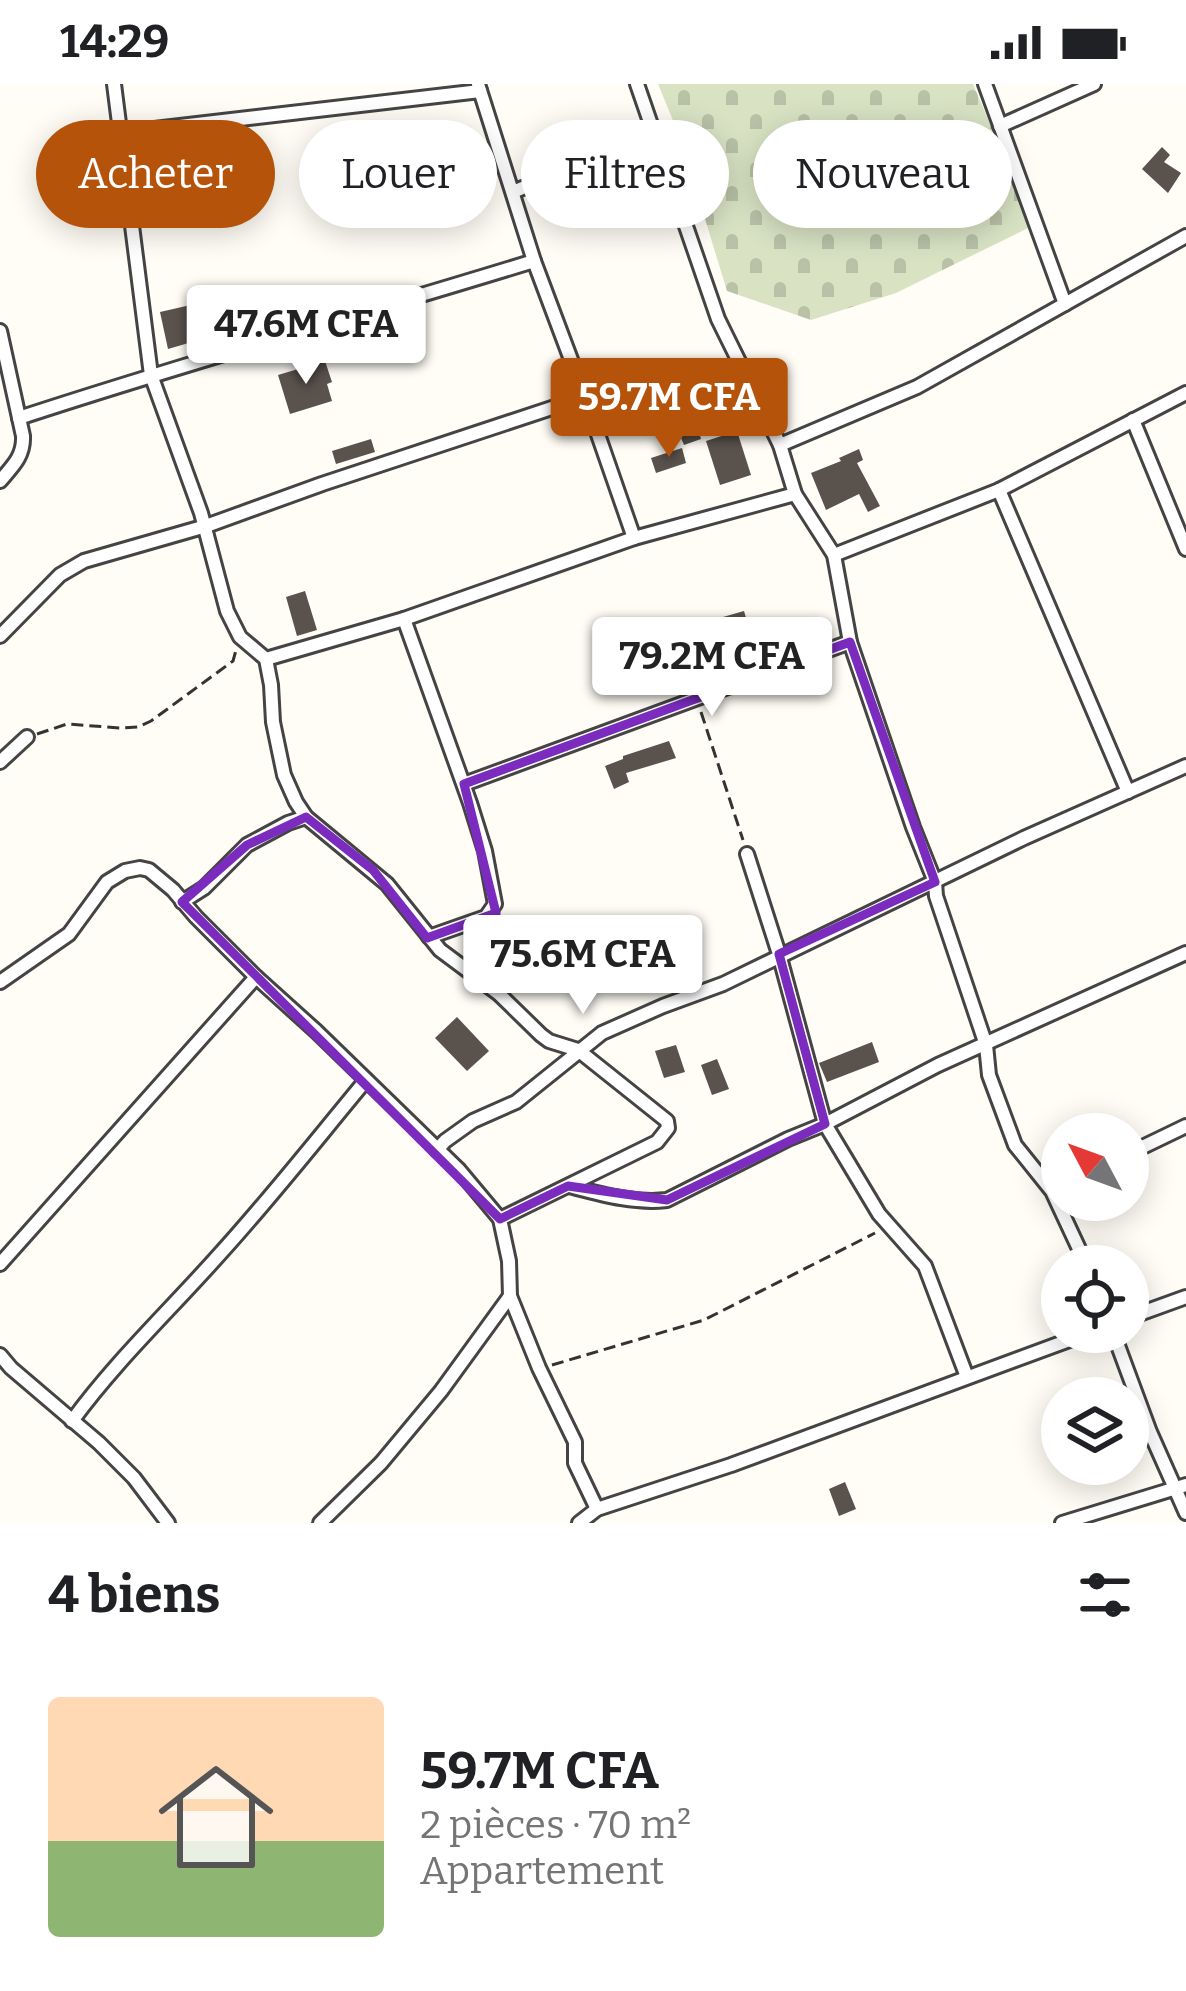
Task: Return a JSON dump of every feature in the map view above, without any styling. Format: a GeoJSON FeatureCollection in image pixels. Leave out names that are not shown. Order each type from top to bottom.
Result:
{"type":"FeatureCollection","features":[{"type":"Feature","properties":{"kind":"street"},"geometry":{"type":"LineString","coordinates":[[114,84],[118,120]]}},
{"type":"Feature","properties":{"kind":"street"},"geometry":{"type":"LineString","coordinates":[[637,84],[648,120]]}},
{"type":"Feature","properties":{"kind":"street"},"geometry":{"type":"LineString","coordinates":[[985,84],[998,120]]}},
{"type":"Feature","properties":{"kind":"street"},"geometry":{"type":"LineString","coordinates":[[1012,121],[1094,84]]}},
{"type":"Feature","properties":{"kind":"street"},"geometry":{"type":"LineString","coordinates":[[221,120],[479,87],[534,261],[634,538]]}},
{"type":"Feature","properties":{"kind":"street"},"geometry":{"type":"LineString","coordinates":[[1012,159],[1065,304]]}},
{"type":"Feature","properties":{"kind":"street"},"geometry":{"type":"LineString","coordinates":[[513,192],[521,189]]}},
{"type":"Feature","properties":{"kind":"street"},"geometry":{"type":"LineString","coordinates":[[132,228],[151,375],[206,526],[227,611],[240,637],[266,659],[284,776],[306,817],[373,870],[440,950],[500,994],[541,1035],[578,1050],[667,1121],[668,1128],[657,1142],[500,1219]]}},
{"type":"Feature","properties":{"kind":"street"},"geometry":{"type":"LineString","coordinates":[[686,228],[718,319],[780,445],[795,494],[834,555],[850,642],[935,882],[986,1045],[989,1075],[1015,1145],[1041,1172]]}},
{"type":"Feature","properties":{"kind":"street"},"geometry":{"type":"LineString","coordinates":[[780,445],[917,387],[1186,236]]}},
{"type":"Feature","properties":{"kind":"street"},"geometry":{"type":"LineString","coordinates":[[19,418],[534,261]]}},
{"type":"Feature","properties":{"kind":"street"},"geometry":{"type":"LineString","coordinates":[[0,331],[23,448],[0,481]]}},
{"type":"Feature","properties":{"kind":"street"},"geometry":{"type":"LineString","coordinates":[[834,555],[999,490],[1186,393]]}},
{"type":"Feature","properties":{"kind":"street"},"geometry":{"type":"LineString","coordinates":[[0,636],[70,567],[206,526],[586,397]]}},
{"type":"Feature","properties":{"kind":"street"},"geometry":{"type":"LineString","coordinates":[[1133,420],[1186,549]]}},
{"type":"Feature","properties":{"kind":"street"},"geometry":{"type":"LineString","coordinates":[[999,490],[1128,792]]}},
{"type":"Feature","properties":{"kind":"street"},"geometry":{"type":"LineString","coordinates":[[266,659],[404,620],[634,538],[795,494]]}},
{"type":"Feature","properties":{"kind":"street"},"geometry":{"type":"LineString","coordinates":[[404,620],[464,784],[495,904],[485,917],[430,937]]}},
{"type":"Feature","properties":{"kind":"street"},"geometry":{"type":"LineString","coordinates":[[464,784],[850,642]]}},
{"type":"Feature","properties":{"kind":"street"},"geometry":{"type":"LineString","coordinates":[[0,762],[27,737]]}},
{"type":"Feature","properties":{"kind":"street"},"geometry":{"type":"LineString","coordinates":[[437,1150],[473,1121],[516,1102],[578,1050],[625,1021],[722,984],[1186,766]]}},
{"type":"Feature","properties":{"kind":"street"},"geometry":{"type":"LineString","coordinates":[[182,902],[204,888],[247,845],[306,817]]}},
{"type":"Feature","properties":{"kind":"street"},"geometry":{"type":"LineString","coordinates":[[747,854],[826,1124],[888,1226],[925,1266],[967,1377]]}},
{"type":"Feature","properties":{"kind":"street"},"geometry":{"type":"LineString","coordinates":[[0,980],[69,934],[107,882],[125,871],[148,870],[173,890],[256,977],[474,1186],[500,1219],[510,1296],[538,1368],[575,1442],[575,1463],[597,1509]]}},
{"type":"Feature","properties":{"kind":"street"},"geometry":{"type":"LineString","coordinates":[[568,1186],[610,1197],[667,1200],[938,1065],[1186,953]]}},
{"type":"Feature","properties":{"kind":"street"},"geometry":{"type":"LineString","coordinates":[[0,1264],[256,977]]}},
{"type":"Feature","properties":{"kind":"street"},"geometry":{"type":"LineString","coordinates":[[71,1421],[366,1080]]}},
{"type":"Feature","properties":{"kind":"street"},"geometry":{"type":"LineString","coordinates":[[1149,1144],[1186,1126]]}},
{"type":"Feature","properties":{"kind":"street"},"geometry":{"type":"LineString","coordinates":[[320,1523],[381,1463],[510,1296]]}},
{"type":"Feature","properties":{"kind":"street"},"geometry":{"type":"LineString","coordinates":[[1149,1310],[1186,1297]]}},
{"type":"Feature","properties":{"kind":"street"},"geometry":{"type":"LineString","coordinates":[[579,1523],[597,1509],[731,1466],[1041,1350]]}},
{"type":"Feature","properties":{"kind":"street"},"geometry":{"type":"LineString","coordinates":[[1121,1353],[1144,1418],[1180,1485],[1186,1513]]}},
{"type":"Feature","properties":{"kind":"street"},"geometry":{"type":"LineString","coordinates":[[0,1355],[99,1443],[169,1523]]}},
{"type":"Feature","properties":{"kind":"street"},"geometry":{"type":"LineString","coordinates":[[1061,1523],[1180,1485]]}},
{"type":"Feature","properties":{"kind":"path"},"geometry":{"type":"LineString","coordinates":[[27,737],[67,724],[120,728],[151,721],[233,661],[240,637]]}},
{"type":"Feature","properties":{"kind":"path"},"geometry":{"type":"LineString","coordinates":[[697,699],[747,854]]}},
{"type":"Feature","properties":{"kind":"path"},"geometry":{"type":"LineString","coordinates":[[538,1368],[704,1320],[888,1226]]}},
{"type":"Feature","properties":{"kind":"highlighted area"},"geometry":{"type":"Polygon","coordinates":[[[850,642],[935,882],[779,954],[825,1124],[667,1200],[568,1186],[500,1219],[182,902],[247,845],[306,817],[373,870],[427,938],[496,913],[464,784],[850,642]]]}},
{"type":"Feature","properties":{"kind":"green space"},"geometry":{"type":"Polygon","coordinates":[[[658,84],[973,84],[988,120],[753,120],[753,228],[1012,228],[1012,179],[1028,228],[896,293],[811,320],[727,291],[708,228],[729,228],[729,120],[673,120],[658,84]]]}},
{"type":"Feature","properties":{"kind":"building"},"geometry":{"type":"Polygon","coordinates":[[[1162,147],[1170,155],[1164,162],[1181,173],[1168,193],[1142,169],[1162,147]]]}},
{"type":"Feature","properties":{"kind":"building"},"geometry":{"type":"Polygon","coordinates":[[[208,301],[216,335],[168,349],[160,312],[208,301]]]}},
{"type":"Feature","properties":{"kind":"building"},"geometry":{"type":"Polygon","coordinates":[[[325,361],[332,401],[290,414],[278,375],[325,361]]]}},
{"type":"Feature","properties":{"kind":"building"},"geometry":{"type":"Polygon","coordinates":[[[691,402],[701,439],[684,445],[669,409],[691,402]]]}},
{"type":"Feature","properties":{"kind":"building"},"geometry":{"type":"Polygon","coordinates":[[[737,431],[751,475],[720,485],[706,441],[737,431]]]}},
{"type":"Feature","properties":{"kind":"building"},"geometry":{"type":"Polygon","coordinates":[[[371,439],[375,452],[336,464],[332,451],[371,439]]]}},
{"type":"Feature","properties":{"kind":"building"},"geometry":{"type":"Polygon","coordinates":[[[682,448],[686,463],[656,473],[651,458],[682,448]]]}},
{"type":"Feature","properties":{"kind":"building"},"geometry":{"type":"Polygon","coordinates":[[[859,449],[863,460],[857,463],[880,506],[868,512],[859,494],[826,510],[811,473],[859,449]]]}},
{"type":"Feature","properties":{"kind":"building"},"geometry":{"type":"Polygon","coordinates":[[[305,591],[317,630],[297,636],[286,597],[305,591]]]}},
{"type":"Feature","properties":{"kind":"building"},"geometry":{"type":"Polygon","coordinates":[[[744,611],[749,628],[706,638],[702,623],[744,611]]]}},
{"type":"Feature","properties":{"kind":"building"},"geometry":{"type":"Polygon","coordinates":[[[669,741],[676,758],[626,773],[629,782],[614,789],[605,766],[669,741]]]}},
{"type":"Feature","properties":{"kind":"building"},"geometry":{"type":"Polygon","coordinates":[[[457,1017],[489,1051],[467,1071],[435,1038],[457,1017]]]}},
{"type":"Feature","properties":{"kind":"building"},"geometry":{"type":"Polygon","coordinates":[[[872,1042],[879,1062],[827,1082],[819,1063],[872,1042]]]}},
{"type":"Feature","properties":{"kind":"building"},"geometry":{"type":"Polygon","coordinates":[[[676,1045],[685,1072],[664,1078],[655,1051],[676,1045]]]}},
{"type":"Feature","properties":{"kind":"building"},"geometry":{"type":"Polygon","coordinates":[[[717,1059],[729,1089],[712,1095],[701,1065],[717,1059]]]}},
{"type":"Feature","properties":{"kind":"building"},"geometry":{"type":"Polygon","coordinates":[[[845,1482],[856,1509],[839,1516],[829,1489],[845,1482]]]}}]}
